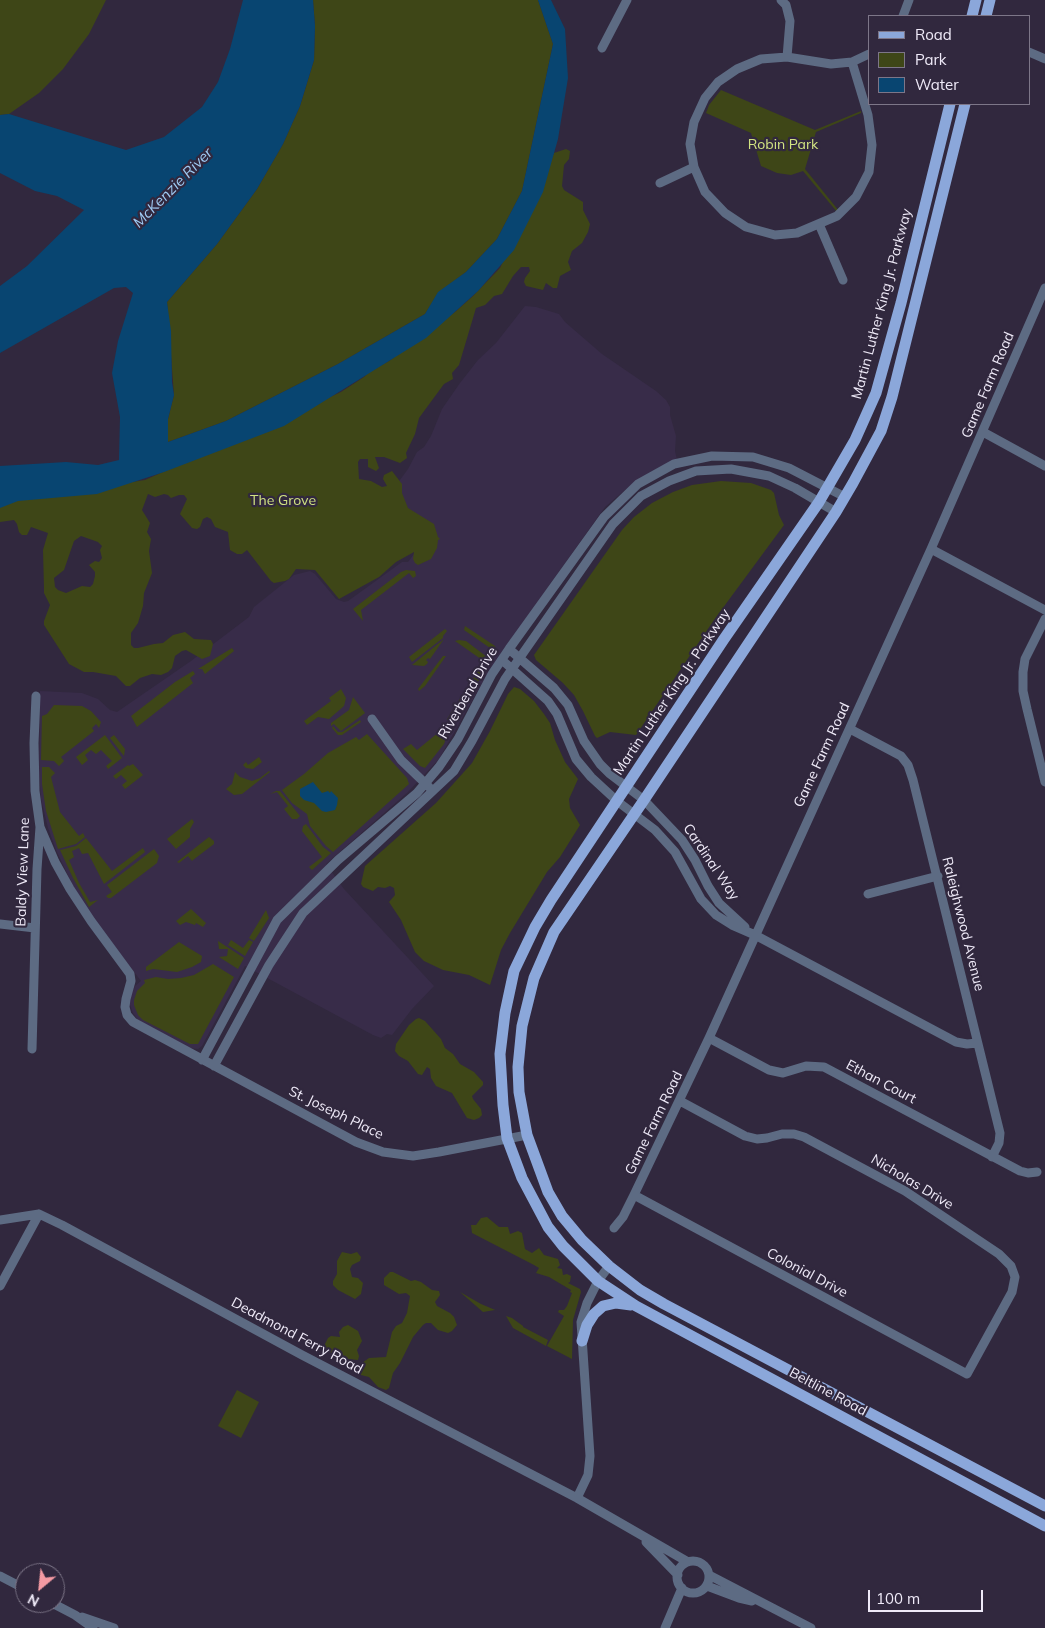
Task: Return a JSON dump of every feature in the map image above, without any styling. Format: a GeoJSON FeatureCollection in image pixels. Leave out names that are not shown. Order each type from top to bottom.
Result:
{"type":"FeatureCollection","features":[{"type":"Feature","properties":{"kind":"main road"},"geometry":{"type":"LineString","coordinates":[[972,15],[976,0]]}},
{"type":"Feature","properties":{"kind":"main road"},"geometry":{"type":"LineString","coordinates":[[986,15],[990,0]]}},
{"type":"Feature","properties":{"kind":"main road","name":"Martin Luther King Jr. Parkway"},"geometry":{"type":"LineString","coordinates":[[598,1281],[563,1246],[548,1227],[522,1178],[507,1138],[500,1054],[504,1014],[514,971],[551,900],[730,631],[820,502],[856,440],[876,393],[901,303],[950,105]]}},
{"type":"Feature","properties":{"kind":"main road"},"geometry":{"type":"LineString","coordinates":[[609,1266],[582,1240],[562,1216],[548,1192],[527,1135],[519,1092],[518,1067],[522,1026],[534,978],[554,932],[836,512],[881,431],[892,397],[964,105]]}},
{"type":"Feature","properties":{"kind":"main road","name":"Beltline Road"},"geometry":{"type":"LineString","coordinates":[[609,1266],[640,1290],[664,1304],[1045,1506]]}},
{"type":"Feature","properties":{"kind":"main road","name":"Beltline Road"},"geometry":{"type":"LineString","coordinates":[[598,1281],[636,1306],[1045,1526]]}},
{"type":"Feature","properties":{"kind":"main road"},"geometry":{"type":"LineString","coordinates":[[582,1341],[587,1325],[594,1314],[603,1306],[616,1303],[636,1306]]}},
{"type":"Feature","properties":{"kind":"street"},"geometry":{"type":"LineString","coordinates":[[602,48],[627,0]]}},
{"type":"Feature","properties":{"kind":"street"},"geometry":{"type":"LineString","coordinates":[[781,0],[786,5],[790,21],[788,57]]}},
{"type":"Feature","properties":{"kind":"street"},"geometry":{"type":"LineString","coordinates":[[903,15],[909,0]]}},
{"type":"Feature","properties":{"kind":"street"},"geometry":{"type":"LineString","coordinates":[[1030,52],[1045,59]]}},
{"type":"Feature","properties":{"kind":"street"},"geometry":{"type":"LineString","coordinates":[[852,62],[868,116],[872,145],[869,172],[856,197],[837,216],[797,233],[775,235],[746,227],[725,213],[705,192],[694,167],[690,144],[694,122],[704,98],[718,82],[737,69],[761,59],[788,57],[830,64],[852,62],[868,54]]}},
{"type":"Feature","properties":{"kind":"street"},"geometry":{"type":"LineString","coordinates":[[660,183],[694,167]]}},
{"type":"Feature","properties":{"kind":"street"},"geometry":{"type":"LineString","coordinates":[[819,224],[843,280]]}},
{"type":"Feature","properties":{"kind":"street","name":"Game Farm Road"},"geometry":{"type":"LineString","coordinates":[[614,1228],[623,1217],[634,1196],[709,1038],[931,549],[1045,288]]}},
{"type":"Feature","properties":{"kind":"street"},"geometry":{"type":"LineString","coordinates":[[983,432],[1045,466]]}},
{"type":"Feature","properties":{"kind":"street","name":"Riverbend Drive"},"geometry":{"type":"LineString","coordinates":[[202,1060],[277,920],[338,860],[417,793],[439,767],[458,739],[492,674],[509,648],[604,517],[638,484],[674,464],[712,456],[753,457],[789,468],[829,487],[845,497]]}},
{"type":"Feature","properties":{"kind":"street","name":"Riverbend Drive"},"geometry":{"type":"LineString","coordinates":[[214,1066],[269,965],[303,913],[318,896],[454,771],[512,668],[614,524],[641,496],[669,481],[696,471],[731,469],[769,476],[836,512]]}},
{"type":"Feature","properties":{"kind":"street"},"geometry":{"type":"LineString","coordinates":[[931,549],[1045,610]]}},
{"type":"Feature","properties":{"kind":"street"},"geometry":{"type":"LineString","coordinates":[[1045,619],[1026,659],[1023,672],[1027,709],[1045,782]]}},
{"type":"Feature","properties":{"kind":"street","name":"Cardinal Way"},"geometry":{"type":"LineString","coordinates":[[509,648],[554,688],[568,706],[584,741],[595,756],[610,774],[644,800],[682,840],[719,903],[755,935]]}},
{"type":"Feature","properties":{"kind":"street","name":"Cardinal Way"},"geometry":{"type":"LineString","coordinates":[[502,660],[548,701],[557,714],[576,759],[591,777],[617,801],[655,830],[675,852],[700,899],[716,914],[732,925],[755,935],[956,1042],[978,1043]]}},
{"type":"Feature","properties":{"kind":"street","name":"Baldy View Lane"},"geometry":{"type":"LineString","coordinates":[[32,1049],[40,827],[34,772],[36,696]]}},
{"type":"Feature","properties":{"kind":"street"},"geometry":{"type":"LineString","coordinates":[[372,719],[402,760],[433,792]]}},
{"type":"Feature","properties":{"kind":"street","name":"Raleighwood Avenue"},"geometry":{"type":"LineString","coordinates":[[850,729],[901,756],[908,765],[938,876],[1000,1133],[999,1143],[992,1157]]}},
{"type":"Feature","properties":{"kind":"street","name":"St. Joseph Place"},"geometry":{"type":"LineString","coordinates":[[40,827],[55,862],[70,889],[130,974],[132,981],[126,998],[127,1015],[142,1028],[356,1142],[383,1152],[413,1156],[527,1135]]}},
{"type":"Feature","properties":{"kind":"street"},"geometry":{"type":"LineString","coordinates":[[868,894],[938,876]]}},
{"type":"Feature","properties":{"kind":"street"},"geometry":{"type":"LineString","coordinates":[[0,924],[35,928]]}},
{"type":"Feature","properties":{"kind":"street","name":"Ethan Court"},"geometry":{"type":"LineString","coordinates":[[709,1038],[769,1070],[783,1073],[806,1066],[824,1067],[1020,1171],[1037,1172]]}},
{"type":"Feature","properties":{"kind":"street","name":"Nicholas Drive"},"geometry":{"type":"LineString","coordinates":[[680,1101],[745,1136],[757,1139],[782,1134],[794,1134],[804,1137],[905,1191],[999,1254],[1011,1266],[1015,1277],[1012,1292],[967,1374]]}},
{"type":"Feature","properties":{"kind":"street","name":"Colonial Drive"},"geometry":{"type":"LineString","coordinates":[[634,1196],[967,1374]]}},
{"type":"Feature","properties":{"kind":"street"},"geometry":{"type":"LineString","coordinates":[[0,1220],[39,1214]]}},
{"type":"Feature","properties":{"kind":"street"},"geometry":{"type":"LineString","coordinates":[[0,1286],[39,1214]]}},
{"type":"Feature","properties":{"kind":"street","name":"Deadmond Ferry Road"},"geometry":{"type":"LineString","coordinates":[[39,1214],[302,1355],[577,1498],[635,1532]]}},
{"type":"Feature","properties":{"kind":"street"},"geometry":{"type":"LineString","coordinates":[[577,1498],[588,1475],[590,1456],[581,1322],[587,1303],[598,1281],[609,1266]]}},
{"type":"Feature","properties":{"kind":"street"},"geometry":{"type":"LineString","coordinates":[[635,1532],[688,1562],[701,1564],[708,1570],[709,1574],[811,1628]]}},
{"type":"Feature","properties":{"kind":"street"},"geometry":{"type":"LineString","coordinates":[[635,1532],[678,1575]]}},
{"type":"Feature","properties":{"kind":"street"},"geometry":{"type":"LineString","coordinates":[[688,1562],[683,1565],[678,1575],[678,1580],[686,1590],[699,1592],[706,1586],[709,1574]]}},
{"type":"Feature","properties":{"kind":"street"},"geometry":{"type":"LineString","coordinates":[[0,1576],[15,1584]]}},
{"type":"Feature","properties":{"kind":"street"},"geometry":{"type":"LineString","coordinates":[[706,1586],[739,1598],[762,1603]]}},
{"type":"Feature","properties":{"kind":"street"},"geometry":{"type":"LineString","coordinates":[[667,1624],[686,1590]]}},
{"type":"Feature","properties":{"kind":"street"},"geometry":{"type":"LineString","coordinates":[[65,1610],[114,1628]]}},
{"type":"Feature","properties":{"kind":"street"},"geometry":{"type":"LineString","coordinates":[[75,1615],[92,1628]]}},
{"type":"Feature","properties":{"kind":"shaded area"},"geometry":{"type":"Polygon","coordinates":[[[525,306],[536,307],[559,314],[565,322],[602,354],[666,400],[670,407],[670,415],[676,436],[675,451],[677,460],[638,479],[605,507],[491,667],[439,759],[407,793],[326,864],[344,889],[434,986],[412,1009],[392,1035],[387,1034],[381,1038],[245,966],[202,1046],[198,1049],[188,1048],[138,1020],[133,1013],[130,998],[135,986],[141,981],[84,906],[56,850],[41,799],[39,773],[40,691],[82,693],[98,699],[110,710],[117,712],[191,661],[249,617],[254,607],[294,575],[310,571],[315,574],[336,599],[344,602],[402,562],[408,562],[431,531],[389,495],[408,469],[417,452],[424,447],[431,436],[442,409],[460,383],[478,360],[496,343],[525,306]]]}},
{"type":"Feature","properties":{"kind":"green space"},"geometry":{"type":"Polygon","coordinates":[[[0,0],[106,0],[89,34],[63,69],[39,93],[9,114],[0,115],[0,0]]]}},
{"type":"Feature","properties":{"kind":"green space"},"geometry":{"type":"Polygon","coordinates":[[[313,0],[538,0],[553,44],[522,191],[497,239],[466,272],[438,293],[425,314],[338,364],[226,421],[168,442],[168,419],[174,395],[167,302],[217,244],[257,189],[283,144],[300,106],[314,60],[315,26],[313,0]]]}},
{"type":"Feature","properties":{"kind":"green space","name":"Robin Park"},"geometry":{"type":"Polygon","coordinates":[[[721,90],[815,130],[861,111],[861,113],[816,132],[805,169],[839,211],[837,212],[803,171],[791,175],[777,173],[761,166],[751,133],[706,113],[709,105],[721,90]]]}},
{"type":"Feature","properties":{"kind":"green space","name":"The Grove"},"geometry":{"type":"Polygon","coordinates":[[[566,149],[570,151],[569,159],[564,165],[562,186],[564,190],[583,202],[583,210],[590,224],[582,243],[572,251],[568,262],[571,270],[560,276],[557,288],[553,288],[546,283],[543,290],[526,286],[524,282],[530,271],[529,267],[521,267],[502,294],[494,296],[485,305],[476,308],[459,365],[452,373],[453,379],[444,384],[419,418],[415,434],[406,453],[407,458],[400,463],[384,457],[375,457],[379,468],[376,471],[368,467],[368,459],[360,459],[358,462],[359,479],[371,481],[382,487],[387,486],[383,479],[384,475],[392,471],[402,484],[402,493],[408,508],[434,524],[440,539],[431,559],[418,565],[413,559],[414,552],[396,562],[379,577],[339,599],[315,570],[296,569],[289,579],[274,583],[247,550],[242,554],[237,554],[230,550],[228,532],[215,527],[211,519],[207,517],[203,519],[200,527],[197,529],[192,528],[180,514],[187,499],[184,495],[171,498],[164,494],[155,497],[148,494],[142,510],[150,523],[147,532],[151,539],[149,551],[152,573],[144,593],[143,606],[138,623],[131,633],[131,645],[134,648],[138,648],[163,643],[173,635],[185,632],[194,639],[211,640],[213,644],[210,656],[202,659],[186,650],[182,651],[175,656],[172,668],[168,672],[140,678],[130,686],[126,686],[116,676],[84,672],[69,664],[44,625],[50,605],[44,593],[43,550],[48,533],[31,527],[27,535],[22,535],[14,520],[0,522],[0,502],[145,480],[341,392],[369,372],[389,361],[455,312],[500,268],[554,153],[566,149]],[[81,536],[74,541],[64,570],[54,578],[55,587],[58,590],[66,593],[82,586],[90,587],[93,584],[95,572],[89,565],[95,561],[99,562],[102,558],[100,550],[102,546],[98,542],[81,536]]]}},
{"type":"Feature","properties":{"kind":"green space"},"geometry":{"type":"Polygon","coordinates":[[[721,481],[751,483],[771,490],[774,493],[779,515],[784,525],[714,620],[636,735],[610,732],[597,738],[574,695],[536,660],[534,655],[622,530],[634,517],[652,503],[673,492],[692,485],[721,481]]]}},
{"type":"Feature","properties":{"kind":"green space"},"geometry":{"type":"Polygon","coordinates":[[[406,570],[415,571],[416,576],[413,578],[409,573],[361,610],[363,621],[353,609],[406,570]]]}},
{"type":"Feature","properties":{"kind":"green space"},"geometry":{"type":"Polygon","coordinates":[[[465,626],[495,646],[496,649],[493,650],[464,630],[465,626]]]}},
{"type":"Feature","properties":{"kind":"green space"},"geometry":{"type":"Polygon","coordinates":[[[445,629],[447,631],[443,638],[412,662],[409,657],[445,629]]]}},
{"type":"Feature","properties":{"kind":"green space"},"geometry":{"type":"Polygon","coordinates":[[[444,639],[430,659],[426,660],[427,664],[424,666],[412,665],[444,639]]]}},
{"type":"Feature","properties":{"kind":"green space"},"geometry":{"type":"Polygon","coordinates":[[[455,641],[466,641],[487,657],[490,660],[488,664],[455,641]]]}},
{"type":"Feature","properties":{"kind":"green space"},"geometry":{"type":"Polygon","coordinates":[[[232,648],[234,651],[205,674],[202,669],[198,669],[232,648]]]}},
{"type":"Feature","properties":{"kind":"green space"},"geometry":{"type":"Polygon","coordinates":[[[443,656],[446,656],[425,686],[419,691],[418,689],[443,656]]]}},
{"type":"Feature","properties":{"kind":"green space"},"geometry":{"type":"Polygon","coordinates":[[[483,663],[487,666],[444,744],[425,768],[420,766],[403,749],[411,744],[417,750],[450,723],[447,719],[483,663]]]}},
{"type":"Feature","properties":{"kind":"green space"},"geometry":{"type":"Polygon","coordinates":[[[193,671],[195,674],[190,678],[193,683],[137,727],[131,716],[175,682],[193,671]]]}},
{"type":"Feature","properties":{"kind":"green space"},"geometry":{"type":"Polygon","coordinates":[[[514,687],[520,689],[534,701],[544,714],[550,723],[565,762],[578,779],[569,799],[570,808],[580,825],[560,857],[547,872],[510,933],[501,950],[490,985],[469,975],[443,970],[424,961],[415,952],[401,920],[389,902],[395,895],[394,888],[390,886],[385,888],[378,887],[373,891],[363,887],[361,884],[365,866],[436,803],[472,763],[508,694],[514,687]]]}},
{"type":"Feature","properties":{"kind":"green space"},"geometry":{"type":"Polygon","coordinates":[[[341,689],[346,698],[344,706],[329,719],[318,717],[307,725],[304,721],[331,701],[329,698],[341,689]]]}},
{"type":"Feature","properties":{"kind":"green space"},"geometry":{"type":"Polygon","coordinates":[[[353,697],[365,713],[341,731],[334,724],[331,726],[331,723],[349,710],[353,697]]]}},
{"type":"Feature","properties":{"kind":"green space"},"geometry":{"type":"Polygon","coordinates":[[[54,705],[82,706],[91,711],[101,722],[99,728],[96,724],[92,728],[94,731],[61,757],[64,761],[59,766],[54,761],[41,760],[42,716],[47,714],[54,705]]]}},
{"type":"Feature","properties":{"kind":"green space"},"geometry":{"type":"Polygon","coordinates":[[[360,720],[361,722],[342,735],[338,735],[332,728],[333,726],[338,732],[342,732],[360,720]]]}},
{"type":"Feature","properties":{"kind":"green space"},"geometry":{"type":"Polygon","coordinates":[[[367,734],[407,778],[409,784],[333,852],[310,826],[307,814],[292,803],[282,790],[328,753],[356,737],[359,740],[367,734]]]}},
{"type":"Feature","properties":{"kind":"green space"},"geometry":{"type":"Polygon","coordinates":[[[105,735],[122,758],[108,769],[106,766],[112,761],[101,750],[96,754],[91,750],[85,755],[88,760],[82,765],[76,757],[105,735]]]}},
{"type":"Feature","properties":{"kind":"green space"},"geometry":{"type":"Polygon","coordinates":[[[114,735],[125,749],[124,756],[110,738],[114,735]]]}},
{"type":"Feature","properties":{"kind":"green space"},"geometry":{"type":"Polygon","coordinates":[[[259,757],[262,762],[253,769],[246,768],[243,765],[246,762],[248,765],[259,757]]]}},
{"type":"Feature","properties":{"kind":"green space"},"geometry":{"type":"Polygon","coordinates":[[[133,764],[143,775],[125,789],[122,785],[127,781],[121,775],[116,779],[113,776],[128,765],[133,764]]]}},
{"type":"Feature","properties":{"kind":"green space"},"geometry":{"type":"Polygon","coordinates":[[[42,767],[49,767],[55,773],[51,777],[60,812],[79,836],[83,833],[85,837],[76,844],[58,849],[46,811],[42,784],[42,767]]]}},
{"type":"Feature","properties":{"kind":"green space"},"geometry":{"type":"Polygon","coordinates":[[[269,771],[242,794],[234,795],[226,789],[232,784],[235,772],[240,777],[252,781],[269,771]]]}},
{"type":"Feature","properties":{"kind":"green space"},"geometry":{"type":"Polygon","coordinates":[[[280,791],[300,816],[297,819],[292,819],[284,809],[288,806],[277,792],[270,794],[280,791]]]}},
{"type":"Feature","properties":{"kind":"green space"},"geometry":{"type":"Polygon","coordinates":[[[192,819],[194,822],[190,829],[190,837],[176,849],[167,839],[192,819]]]}},
{"type":"Feature","properties":{"kind":"green space"},"geometry":{"type":"Polygon","coordinates":[[[306,824],[323,847],[331,853],[312,870],[309,867],[322,857],[302,831],[303,826],[306,824]]]}},
{"type":"Feature","properties":{"kind":"green space"},"geometry":{"type":"Polygon","coordinates":[[[209,837],[214,841],[214,844],[192,861],[188,856],[179,863],[177,862],[209,837]]]}},
{"type":"Feature","properties":{"kind":"green space"},"geometry":{"type":"Polygon","coordinates":[[[86,838],[112,871],[143,848],[145,852],[104,884],[88,853],[82,854],[79,848],[72,851],[74,857],[69,860],[79,883],[90,902],[98,900],[89,907],[60,850],[76,846],[86,838]]]}},
{"type":"Feature","properties":{"kind":"green space"},"geometry":{"type":"Polygon","coordinates":[[[154,849],[159,856],[157,863],[111,898],[108,898],[106,896],[112,892],[107,885],[154,849]]]}},
{"type":"Feature","properties":{"kind":"green space"},"geometry":{"type":"Polygon","coordinates":[[[191,909],[206,923],[203,927],[196,923],[195,925],[186,922],[180,925],[176,921],[191,909]]]}},
{"type":"Feature","properties":{"kind":"green space"},"geometry":{"type":"Polygon","coordinates":[[[266,910],[269,918],[254,941],[249,938],[266,910]]]}},
{"type":"Feature","properties":{"kind":"green space"},"geometry":{"type":"Polygon","coordinates":[[[231,940],[243,948],[249,940],[253,942],[245,956],[228,945],[231,940]]]}},
{"type":"Feature","properties":{"kind":"green space"},"geometry":{"type":"Polygon","coordinates":[[[218,941],[244,958],[238,969],[219,957],[227,956],[228,949],[219,949],[218,941]]]}},
{"type":"Feature","properties":{"kind":"green space"},"geometry":{"type":"Polygon","coordinates":[[[179,942],[202,956],[201,962],[177,972],[153,969],[146,971],[146,967],[179,942]]]}},
{"type":"Feature","properties":{"kind":"green space"},"geometry":{"type":"Polygon","coordinates":[[[213,964],[234,977],[198,1044],[190,1044],[143,1020],[138,1015],[134,1000],[137,991],[145,983],[144,980],[156,977],[168,979],[194,975],[213,964]]]}},
{"type":"Feature","properties":{"kind":"green space"},"geometry":{"type":"Polygon","coordinates":[[[419,1018],[425,1021],[441,1039],[445,1048],[453,1054],[460,1064],[474,1072],[483,1082],[483,1085],[472,1096],[481,1109],[482,1115],[479,1118],[474,1120],[467,1118],[452,1093],[436,1086],[431,1078],[430,1069],[427,1067],[422,1075],[418,1074],[408,1061],[399,1056],[395,1051],[396,1044],[409,1025],[419,1018]]]}},
{"type":"Feature","properties":{"kind":"green space"},"geometry":{"type":"Polygon","coordinates":[[[487,1217],[499,1227],[508,1227],[510,1234],[518,1231],[522,1233],[525,1249],[532,1253],[539,1248],[544,1255],[558,1259],[560,1265],[557,1268],[562,1269],[563,1275],[571,1276],[568,1283],[580,1289],[581,1292],[573,1320],[572,1359],[547,1346],[564,1316],[558,1312],[559,1310],[564,1310],[567,1306],[572,1293],[570,1292],[571,1290],[549,1277],[536,1273],[539,1268],[534,1265],[472,1233],[471,1225],[476,1225],[481,1218],[487,1217]]]}},
{"type":"Feature","properties":{"kind":"green space"},"geometry":{"type":"Polygon","coordinates":[[[342,1252],[351,1254],[357,1252],[361,1257],[360,1261],[352,1265],[350,1269],[352,1277],[358,1278],[363,1283],[361,1294],[355,1299],[338,1290],[333,1285],[337,1274],[337,1261],[342,1252]]]}},
{"type":"Feature","properties":{"kind":"green space"},"geometry":{"type":"Polygon","coordinates":[[[390,1272],[411,1281],[421,1282],[432,1290],[439,1291],[440,1295],[435,1302],[437,1306],[450,1313],[457,1325],[448,1333],[438,1330],[431,1323],[423,1325],[413,1337],[393,1373],[389,1388],[386,1390],[378,1387],[369,1377],[361,1375],[359,1371],[362,1363],[369,1358],[386,1357],[392,1332],[396,1326],[402,1323],[407,1313],[410,1296],[406,1293],[399,1294],[384,1285],[384,1278],[390,1272]]]}},
{"type":"Feature","properties":{"kind":"green space"},"geometry":{"type":"Polygon","coordinates":[[[460,1292],[500,1312],[495,1310],[483,1312],[460,1292]]]}},
{"type":"Feature","properties":{"kind":"green space"},"geometry":{"type":"Polygon","coordinates":[[[506,1316],[548,1340],[546,1346],[513,1328],[506,1316]]]}},
{"type":"Feature","properties":{"kind":"green space"},"geometry":{"type":"Polygon","coordinates":[[[348,1325],[358,1331],[362,1341],[357,1350],[358,1360],[338,1358],[326,1349],[325,1344],[328,1338],[331,1336],[340,1337],[339,1332],[348,1325]]]}},
{"type":"Feature","properties":{"kind":"green space"},"geometry":{"type":"Polygon","coordinates":[[[237,1390],[259,1402],[241,1438],[218,1426],[237,1390]]]}},
{"type":"Feature","properties":{"kind":"water","name":"McKenzie River"},"geometry":{"type":"Polygon","coordinates":[[[243,0],[313,0],[315,26],[314,60],[300,106],[283,144],[257,189],[217,244],[167,302],[171,331],[174,395],[168,419],[168,442],[226,421],[338,364],[425,314],[438,292],[466,272],[497,239],[522,191],[553,44],[538,0],[551,0],[565,29],[568,78],[558,139],[543,192],[514,250],[478,291],[426,338],[284,426],[164,472],[97,494],[18,501],[0,508],[0,466],[66,462],[98,465],[119,460],[120,417],[112,373],[118,341],[133,293],[126,287],[114,288],[0,353],[0,286],[27,266],[84,210],[57,196],[35,191],[0,173],[0,115],[9,114],[126,150],[164,137],[202,107],[218,82],[230,49],[243,0]]]}},
{"type":"Feature","properties":{"kind":"water"},"geometry":{"type":"Polygon","coordinates":[[[313,782],[322,793],[328,791],[330,793],[331,791],[338,798],[335,810],[322,811],[314,803],[304,800],[300,796],[300,789],[313,782]]]}}]}
